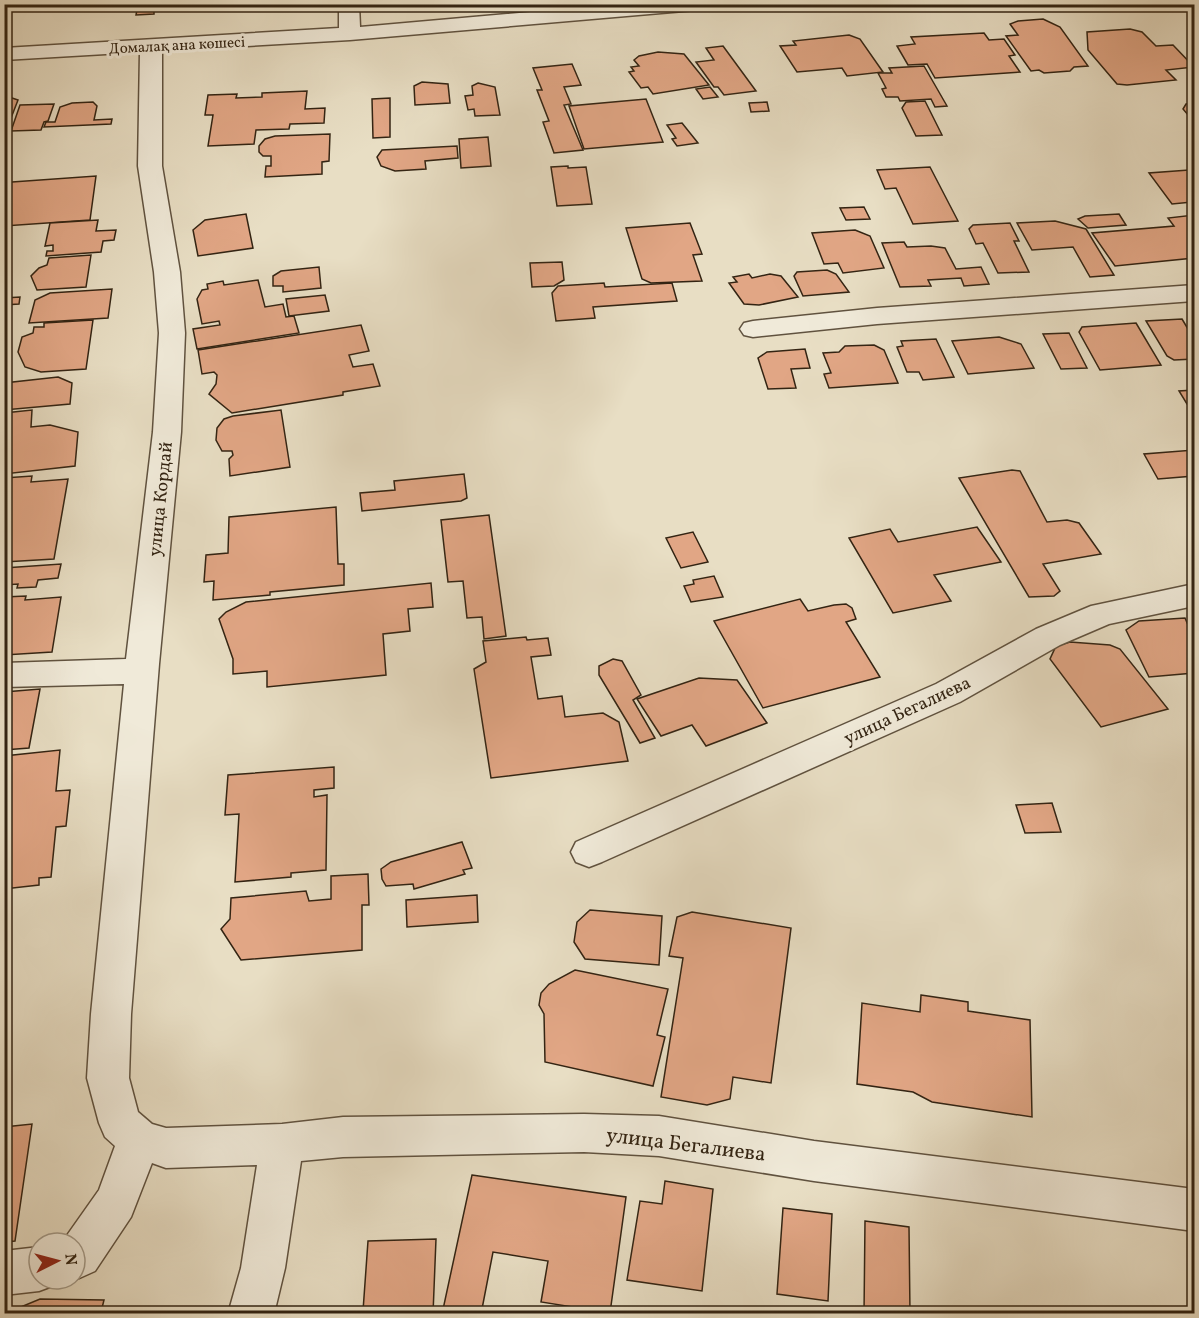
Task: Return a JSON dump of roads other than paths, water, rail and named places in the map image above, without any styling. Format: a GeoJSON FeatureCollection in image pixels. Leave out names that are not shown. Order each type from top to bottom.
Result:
{"type":"FeatureCollection","features":[{"type":"Feature","properties":{"kind":"street"},"geometry":{"type":"LineString","coordinates":[[349,4],[350,34]]}},
{"type":"Feature","properties":{"kind":"street","name":"Домалақ ана көшесі"},"geometry":{"type":"LineString","coordinates":[[4,54],[350,34],[696,4]]}},
{"type":"Feature","properties":{"kind":"street","name":"улица Кордай"},"geometry":{"type":"LineString","coordinates":[[130,1132],[108,1078],[116,952],[166,432],[172,333],[167,272],[150,166],[151,46]]}},
{"type":"Feature","properties":{"kind":"street"},"geometry":{"type":"LineString","coordinates":[[753,328],[877,316],[1194,293]]}},
{"type":"Feature","properties":{"kind":"street","name":"улица Бегалиева"},"geometry":{"type":"LineString","coordinates":[[589,852],[948,693],[1048,637],[1102,614],[1194,595]]}},
{"type":"Feature","properties":{"kind":"street"},"geometry":{"type":"LineString","coordinates":[[4,675],[142,671]]}},
{"type":"Feature","properties":{"kind":"street"},"geometry":{"type":"LineString","coordinates":[[87,1244],[116,1202],[130,1132]]}},
{"type":"Feature","properties":{"kind":"street","name":"улица Бегалиева"},"geometry":{"type":"LineString","coordinates":[[130,1132],[166,1148],[282,1144],[355,1137],[584,1133],[659,1136],[814,1161],[1194,1210]]}},
{"type":"Feature","properties":{"kind":"street"},"geometry":{"type":"LineString","coordinates":[[251,1314],[263,1268],[282,1144]]}},
{"type":"Feature","properties":{"kind":"street"},"geometry":{"type":"LineString","coordinates":[[4,1273],[27,1270]]}}]}
